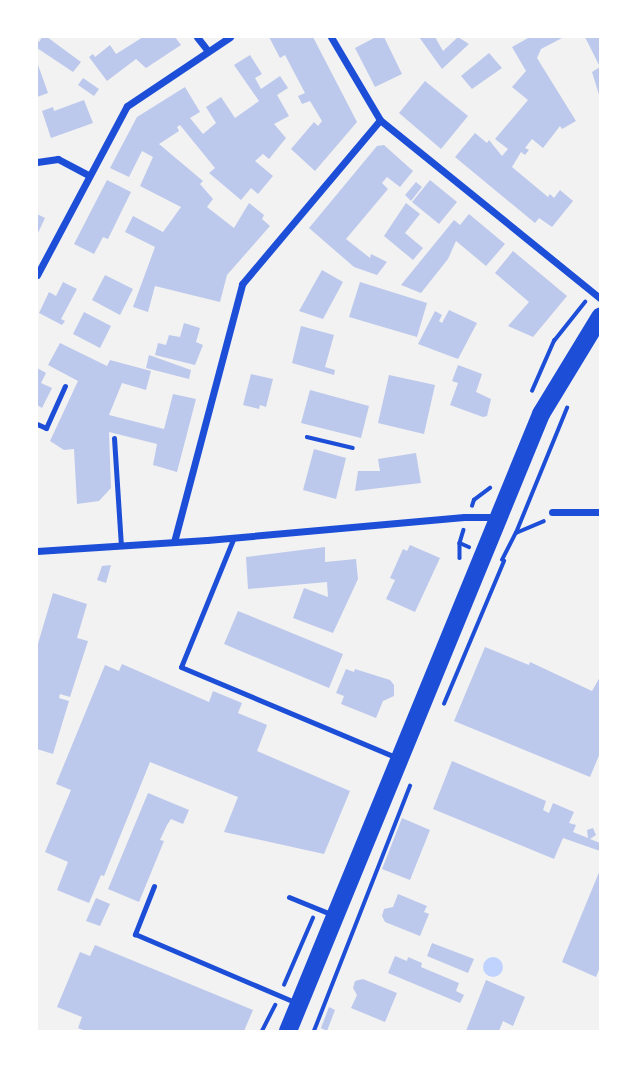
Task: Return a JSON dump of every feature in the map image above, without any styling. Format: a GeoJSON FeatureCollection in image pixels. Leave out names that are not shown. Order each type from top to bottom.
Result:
{"type":"FeatureCollection","features":[{"type":"Feature","properties":{"kind":"main road"},"geometry":{"type":"LineString","coordinates":[[288,1031],[486,554],[541,414],[600,317]]}},
{"type":"Feature","properties":{"kind":"street"},"geometry":{"type":"LineString","coordinates":[[197,37],[208,51]]}},
{"type":"Feature","properties":{"kind":"street"},"geometry":{"type":"LineString","coordinates":[[37,275],[127,106],[230,37]]}},
{"type":"Feature","properties":{"kind":"street"},"geometry":{"type":"LineString","coordinates":[[331,37],[380,120],[600,298]]}},
{"type":"Feature","properties":{"kind":"street"},"geometry":{"type":"LineString","coordinates":[[174,542],[242,284],[380,120]]}},
{"type":"Feature","properties":{"kind":"street"},"geometry":{"type":"LineString","coordinates":[[37,162],[58,159],[88,175]]}},
{"type":"Feature","properties":{"kind":"street"},"geometry":{"type":"LineString","coordinates":[[552,512],[600,512]]}},
{"type":"Feature","properties":{"kind":"street"},"geometry":{"type":"LineString","coordinates":[[37,551],[464,517],[499,517]]}},
{"type":"Feature","properties":{"kind":"lane"},"geometry":{"type":"LineString","coordinates":[[37,424],[46,428],[65,386]]}},
{"type":"Feature","properties":{"kind":"lane"},"geometry":{"type":"LineString","coordinates":[[114,438],[121,545]]}},
{"type":"Feature","properties":{"kind":"lane"},"geometry":{"type":"LineString","coordinates":[[234,537],[181,667],[400,760]]}},
{"type":"Feature","properties":{"kind":"lane"},"geometry":{"type":"LineString","coordinates":[[155,886],[135,934],[300,1004]]}},
{"type":"Feature","properties":{"kind":"lane"},"geometry":{"type":"LineString","coordinates":[[289,897],[335,916]]}},
{"type":"Feature","properties":{"kind":"path"},"geometry":{"type":"LineString","coordinates":[[440,712],[570,401]]}},
{"type":"Feature","properties":{"kind":"path"},"geometry":{"type":"LineString","coordinates":[[307,437],[353,448]]}},
{"type":"Feature","properties":{"kind":"path"},"geometry":{"type":"LineString","coordinates":[[516,533],[545,520]]}},
{"type":"Feature","properties":{"kind":"path"},"geometry":{"type":"LineString","coordinates":[[486,554],[504,561]]}},
{"type":"Feature","properties":{"kind":"path"},"geometry":{"type":"LineString","coordinates":[[314,1031],[411,785]]}},
{"type":"Feature","properties":{"kind":"path"},"geometry":{"type":"LineString","coordinates":[[262,1031],[279,996]]}},
{"type":"Feature","properties":{"kind":"water"},"geometry":{"type":"Polygon","coordinates":[[[493,957],[500,960],[503,967],[500,974],[493,977],[486,974],[483,967],[486,960],[493,957]]]}},
{"type":"Feature","properties":{"kind":"building"},"geometry":{"type":"Polygon","coordinates":[[[42,37],[47,37],[81,62],[73,72],[37,48],[37,40],[39,42],[42,37]]]}},
{"type":"Feature","properties":{"kind":"building"},"geometry":{"type":"Polygon","coordinates":[[[143,37],[175,37],[181,45],[146,68],[136,59],[107,81],[89,57],[93,54],[95,57],[110,45],[116,54],[143,37]]]}},
{"type":"Feature","properties":{"kind":"building"},"geometry":{"type":"Polygon","coordinates":[[[269,37],[313,37],[357,122],[315,171],[291,149],[314,122],[318,126],[322,121],[310,101],[302,104],[298,96],[305,93],[285,55],[280,58],[269,37]]]}},
{"type":"Feature","properties":{"kind":"building"},"geometry":{"type":"Polygon","coordinates":[[[376,37],[384,37],[402,74],[375,87],[355,48],[376,37]]]}},
{"type":"Feature","properties":{"kind":"building"},"geometry":{"type":"Polygon","coordinates":[[[419,37],[435,37],[443,51],[458,37],[469,44],[442,69],[419,37]]]}},
{"type":"Feature","properties":{"kind":"building"},"geometry":{"type":"Polygon","coordinates":[[[530,37],[564,37],[541,49],[537,58],[576,121],[562,129],[560,126],[543,148],[532,139],[525,148],[529,150],[525,155],[521,152],[512,167],[548,197],[550,194],[554,198],[560,190],[573,201],[552,227],[539,218],[535,223],[455,157],[475,133],[487,143],[489,140],[502,156],[508,149],[495,139],[528,100],[512,87],[526,71],[512,47],[530,37]]]}},
{"type":"Feature","properties":{"kind":"building"},"geometry":{"type":"Polygon","coordinates":[[[585,37],[600,37],[600,67],[585,37]]]}},
{"type":"Feature","properties":{"kind":"building"},"geometry":{"type":"Polygon","coordinates":[[[489,53],[502,68],[472,89],[461,76],[489,53]]]}},
{"type":"Feature","properties":{"kind":"building"},"geometry":{"type":"Polygon","coordinates":[[[250,55],[262,74],[255,78],[261,89],[280,76],[288,88],[277,95],[289,116],[274,124],[286,138],[269,159],[263,154],[255,161],[273,176],[258,194],[251,188],[241,200],[209,173],[215,168],[180,125],[177,127],[179,131],[159,144],[203,181],[200,184],[213,199],[207,207],[234,228],[249,203],[264,215],[262,219],[270,226],[227,275],[220,302],[155,286],[148,312],[133,307],[155,247],[125,232],[133,216],[163,232],[181,207],[140,186],[153,157],[142,151],[129,177],[110,168],[137,117],[185,87],[200,112],[190,118],[203,134],[216,123],[206,107],[221,97],[235,118],[259,101],[234,65],[250,55]]]}},
{"type":"Feature","properties":{"kind":"building"},"geometry":{"type":"Polygon","coordinates":[[[37,62],[48,93],[37,97],[37,62]]]}},
{"type":"Feature","properties":{"kind":"building"},"geometry":{"type":"Polygon","coordinates":[[[600,67],[600,98],[592,72],[600,67]]]}},
{"type":"Feature","properties":{"kind":"building"},"geometry":{"type":"Polygon","coordinates":[[[83,78],[99,89],[94,96],[78,85],[83,78]]]}},
{"type":"Feature","properties":{"kind":"building"},"geometry":{"type":"Polygon","coordinates":[[[425,81],[468,116],[441,149],[399,113],[425,81]]]}},
{"type":"Feature","properties":{"kind":"building"},"geometry":{"type":"Polygon","coordinates":[[[84,100],[93,123],[51,138],[42,111],[53,107],[54,111],[84,100]]]}},
{"type":"Feature","properties":{"kind":"building"},"geometry":{"type":"Polygon","coordinates":[[[384,145],[413,171],[400,187],[387,177],[382,183],[388,189],[346,239],[370,258],[371,254],[387,262],[377,275],[354,267],[309,228],[377,146],[384,145]]]}},
{"type":"Feature","properties":{"kind":"building"},"geometry":{"type":"Polygon","coordinates":[[[107,180],[131,192],[108,239],[103,237],[94,254],[74,244],[107,180]]]}},
{"type":"Feature","properties":{"kind":"building"},"geometry":{"type":"Polygon","coordinates":[[[430,180],[457,202],[439,224],[412,202],[430,180]]]}},
{"type":"Feature","properties":{"kind":"building"},"geometry":{"type":"Polygon","coordinates":[[[416,182],[422,187],[411,201],[405,195],[416,182]]]}},
{"type":"Feature","properties":{"kind":"building"},"geometry":{"type":"Polygon","coordinates":[[[406,203],[420,214],[405,233],[423,248],[413,260],[384,236],[406,203]]]}},
{"type":"Feature","properties":{"kind":"building"},"geometry":{"type":"Polygon","coordinates":[[[37,214],[45,218],[37,235],[37,214]]]}},
{"type":"Feature","properties":{"kind":"building"},"geometry":{"type":"Polygon","coordinates":[[[469,214],[505,244],[486,266],[456,241],[448,259],[421,293],[401,285],[454,220],[460,225],[469,214]]]}},
{"type":"Feature","properties":{"kind":"building"},"geometry":{"type":"Polygon","coordinates":[[[513,251],[567,296],[533,337],[508,326],[529,302],[495,273],[513,251]]]}},
{"type":"Feature","properties":{"kind":"building"},"geometry":{"type":"Polygon","coordinates":[[[322,270],[343,282],[323,319],[299,311],[322,270]]]}},
{"type":"Feature","properties":{"kind":"building"},"geometry":{"type":"Polygon","coordinates":[[[105,275],[133,289],[120,315],[92,300],[105,275]]]}},
{"type":"Feature","properties":{"kind":"building"},"geometry":{"type":"Polygon","coordinates":[[[63,282],[77,289],[61,319],[65,321],[62,325],[39,313],[49,292],[56,296],[63,282]]]}},
{"type":"Feature","properties":{"kind":"building"},"geometry":{"type":"Polygon","coordinates":[[[360,282],[427,303],[417,337],[349,317],[360,282]]]}},
{"type":"Feature","properties":{"kind":"building"},"geometry":{"type":"Polygon","coordinates":[[[449,310],[477,323],[458,359],[418,344],[435,311],[442,315],[439,321],[442,323],[449,310]]]}},
{"type":"Feature","properties":{"kind":"building"},"geometry":{"type":"Polygon","coordinates":[[[84,312],[111,326],[100,348],[73,334],[84,312]]]}},
{"type":"Feature","properties":{"kind":"building"},"geometry":{"type":"Polygon","coordinates":[[[184,323],[200,328],[196,342],[203,345],[195,365],[155,355],[158,343],[166,345],[169,335],[180,337],[184,323]]]}},
{"type":"Feature","properties":{"kind":"building"},"geometry":{"type":"Polygon","coordinates":[[[301,326],[334,335],[325,367],[335,370],[334,375],[292,363],[301,326]]]}},
{"type":"Feature","properties":{"kind":"building"},"geometry":{"type":"Polygon","coordinates":[[[60,343],[107,366],[110,360],[151,371],[146,390],[122,383],[109,415],[164,429],[173,394],[196,399],[177,472],[153,465],[157,444],[109,432],[111,488],[99,501],[77,504],[74,449],[64,450],[50,441],[78,381],[48,365],[60,343]]]}},
{"type":"Feature","properties":{"kind":"building"},"geometry":{"type":"Polygon","coordinates":[[[149,355],[191,370],[189,379],[146,368],[149,355]]]}},
{"type":"Feature","properties":{"kind":"building"},"geometry":{"type":"Polygon","coordinates":[[[458,365],[482,374],[476,392],[491,399],[487,416],[450,405],[458,383],[452,381],[458,365]]]}},
{"type":"Feature","properties":{"kind":"building"},"geometry":{"type":"Polygon","coordinates":[[[37,368],[46,373],[41,383],[52,388],[42,408],[37,405],[37,368]]]}},
{"type":"Feature","properties":{"kind":"building"},"geometry":{"type":"Polygon","coordinates":[[[251,374],[273,379],[266,407],[260,405],[259,409],[243,405],[251,374]]]}},
{"type":"Feature","properties":{"kind":"building"},"geometry":{"type":"Polygon","coordinates":[[[389,375],[435,385],[424,434],[378,423],[389,375]]]}},
{"type":"Feature","properties":{"kind":"building"},"geometry":{"type":"Polygon","coordinates":[[[310,390],[369,406],[361,438],[301,423],[310,390]]]}},
{"type":"Feature","properties":{"kind":"building"},"geometry":{"type":"Polygon","coordinates":[[[314,449],[346,458],[336,499],[303,490],[314,449]]]}},
{"type":"Feature","properties":{"kind":"building"},"geometry":{"type":"Polygon","coordinates":[[[416,453],[421,483],[355,491],[358,471],[380,471],[378,459],[416,453]]]}},
{"type":"Feature","properties":{"kind":"building"},"geometry":{"type":"Polygon","coordinates":[[[410,545],[440,558],[415,612],[386,599],[395,580],[390,578],[403,549],[407,551],[410,545]]]}},
{"type":"Feature","properties":{"kind":"building"},"geometry":{"type":"Polygon","coordinates":[[[325,547],[325,562],[356,559],[358,579],[333,633],[293,618],[304,588],[328,597],[327,582],[248,589],[246,557],[325,547]]]}},
{"type":"Feature","properties":{"kind":"building"},"geometry":{"type":"Polygon","coordinates":[[[111,565],[106,583],[97,580],[102,566],[111,565]]]}},
{"type":"Feature","properties":{"kind":"building"},"geometry":{"type":"Polygon","coordinates":[[[53,593],[87,604],[77,638],[88,641],[70,697],[60,694],[59,698],[69,701],[53,754],[37,749],[37,647],[53,593]]]}},
{"type":"Feature","properties":{"kind":"building"},"geometry":{"type":"Polygon","coordinates":[[[238,611],[343,654],[329,688],[224,644],[238,611]]]}},
{"type":"Feature","properties":{"kind":"building"},"geometry":{"type":"Polygon","coordinates":[[[485,647],[529,665],[530,662],[592,691],[600,677],[600,753],[590,777],[454,721],[485,647]]]}},
{"type":"Feature","properties":{"kind":"building"},"geometry":{"type":"Polygon","coordinates":[[[122,664],[209,702],[213,691],[242,703],[238,713],[267,725],[257,751],[350,791],[324,854],[224,832],[238,797],[150,762],[104,876],[101,875],[89,903],[57,890],[68,862],[45,852],[71,790],[56,784],[105,665],[119,671],[122,664]]]}},
{"type":"Feature","properties":{"kind":"building"},"geometry":{"type":"Polygon","coordinates":[[[346,669],[354,672],[355,669],[390,680],[394,685],[394,696],[383,701],[376,718],[341,704],[344,696],[336,693],[346,669]]]}},
{"type":"Feature","properties":{"kind":"building"},"geometry":{"type":"Polygon","coordinates":[[[452,761],[546,801],[543,810],[549,813],[553,803],[574,812],[569,823],[576,825],[573,832],[588,838],[587,830],[593,828],[596,835],[590,839],[600,843],[600,851],[563,838],[554,859],[433,809],[452,761]]]}},
{"type":"Feature","properties":{"kind":"building"},"geometry":{"type":"Polygon","coordinates":[[[148,793],[189,810],[183,824],[171,819],[167,825],[160,840],[164,841],[139,902],[108,889],[148,793]]]}},
{"type":"Feature","properties":{"kind":"building"},"geometry":{"type":"Polygon","coordinates":[[[402,818],[430,830],[410,880],[382,869],[402,818]]]}},
{"type":"Feature","properties":{"kind":"building"},"geometry":{"type":"Polygon","coordinates":[[[600,870],[600,967],[596,977],[562,962],[600,870]]]}},
{"type":"Feature","properties":{"kind":"building"},"geometry":{"type":"Polygon","coordinates":[[[398,894],[427,906],[424,912],[429,914],[420,936],[385,922],[382,916],[384,909],[393,907],[398,894]]]}},
{"type":"Feature","properties":{"kind":"building"},"geometry":{"type":"Polygon","coordinates":[[[96,898],[110,904],[100,926],[86,921],[96,898]]]}},
{"type":"Feature","properties":{"kind":"building"},"geometry":{"type":"Polygon","coordinates":[[[432,943],[474,959],[468,973],[427,956],[432,943]]]}},
{"type":"Feature","properties":{"kind":"building"},"geometry":{"type":"Polygon","coordinates":[[[95,945],[253,1010],[244,1031],[86,1031],[78,1028],[82,1017],[57,1007],[80,952],[90,956],[95,945]]]}},
{"type":"Feature","properties":{"kind":"building"},"geometry":{"type":"Polygon","coordinates":[[[395,956],[407,961],[408,957],[422,963],[421,967],[459,983],[456,991],[464,995],[460,1003],[388,973],[395,956]]]}},
{"type":"Feature","properties":{"kind":"building"},"geometry":{"type":"Polygon","coordinates":[[[363,979],[397,993],[385,1022],[351,1008],[357,995],[353,988],[355,981],[363,979]]]}},
{"type":"Feature","properties":{"kind":"building"},"geometry":{"type":"Polygon","coordinates":[[[486,980],[525,997],[513,1026],[503,1021],[499,1031],[466,1031],[486,980]]]}},
{"type":"Feature","properties":{"kind":"building"},"geometry":{"type":"Polygon","coordinates":[[[329,1007],[335,1010],[327,1031],[321,1028],[329,1007]]]}}]}
